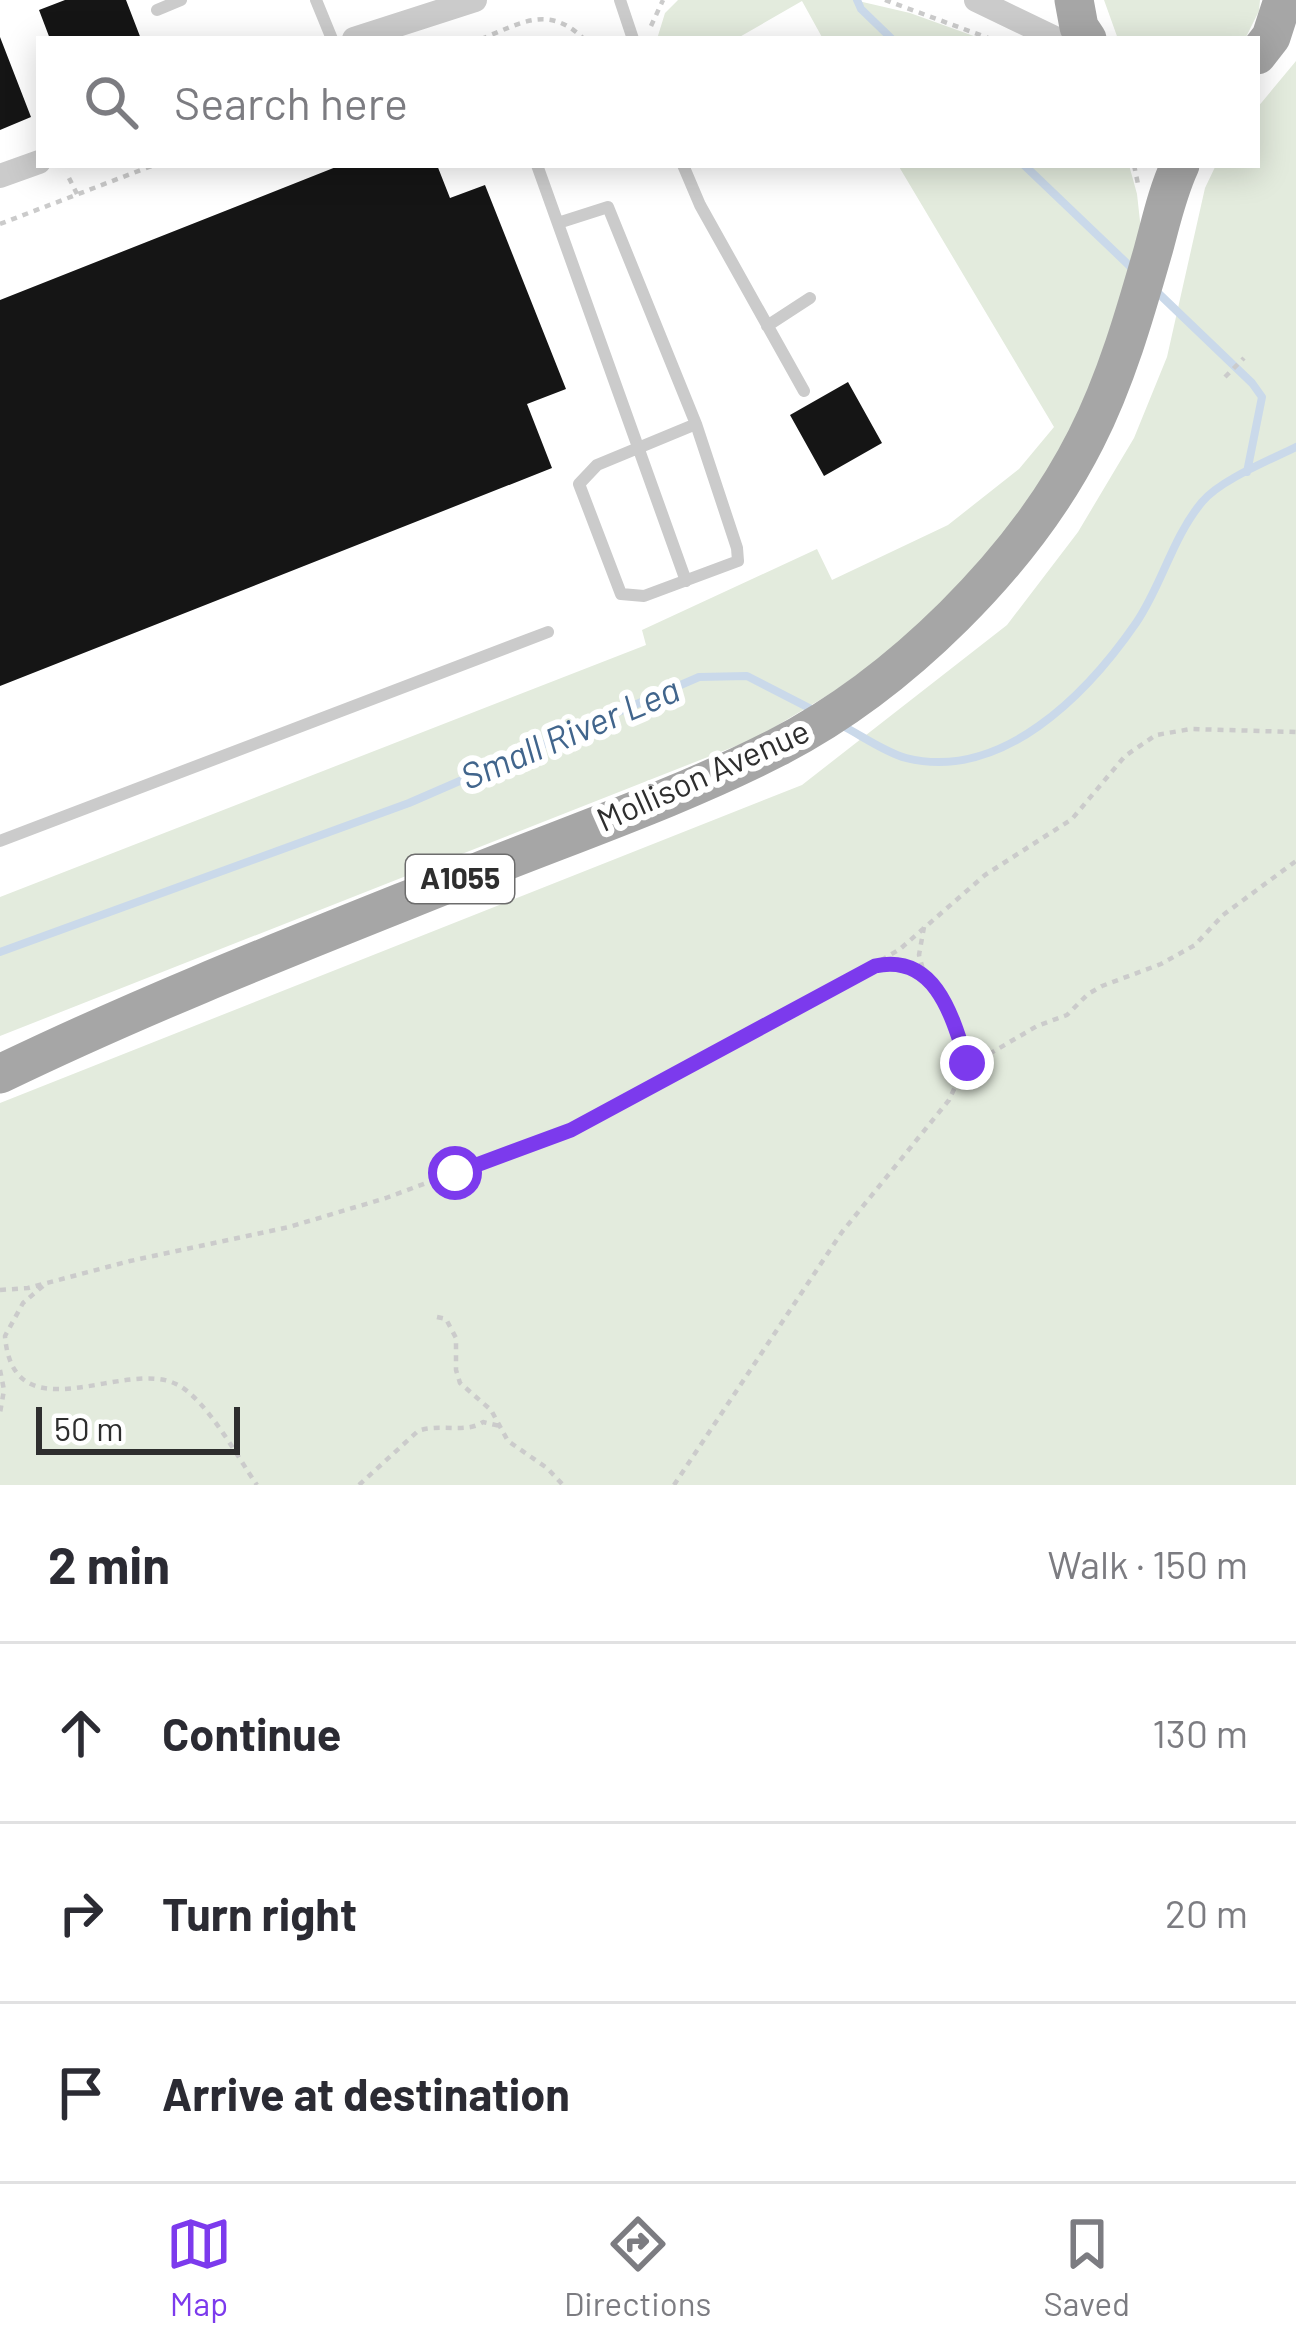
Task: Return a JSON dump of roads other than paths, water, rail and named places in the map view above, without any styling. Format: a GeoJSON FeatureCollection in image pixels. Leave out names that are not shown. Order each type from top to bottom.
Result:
{"type":"FeatureCollection","features":[{"type":"Feature","properties":{"kind":"main road"},"geometry":{"type":"LineString","coordinates":[[1074,0],[1085,36]]}},
{"type":"Feature","properties":{"kind":"main road"},"geometry":{"type":"LineString","coordinates":[[1260,52],[1271,37],[1283,0]]}},
{"type":"Feature","properties":{"kind":"main road","name":"Mollison Avenue"},"geometry":{"type":"LineString","coordinates":[[0,1074],[109,1021],[707,779],[807,730],[921,646],[1026,534],[1085,440],[1134,314],[1155,245],[1169,172]]}},
{"type":"Feature","properties":{"kind":"main road","name":"Mollison Avenue"},"geometry":{"type":"LineString","coordinates":[[0,1042],[109,1021]]}},
{"type":"Feature","properties":{"kind":"street"},"geometry":{"type":"LineString","coordinates":[[363,36],[475,0]]}},
{"type":"Feature","properties":{"kind":"street"},"geometry":{"type":"LineString","coordinates":[[976,0],[1051,36]]}},
{"type":"Feature","properties":{"kind":"street"},"geometry":{"type":"LineString","coordinates":[[0,176],[36,163]]}},
{"type":"Feature","properties":{"kind":"lane"},"geometry":{"type":"LineString","coordinates":[[157,10],[182,0]]}},
{"type":"Feature","properties":{"kind":"lane"},"geometry":{"type":"LineString","coordinates":[[316,0],[331,36]]}},
{"type":"Feature","properties":{"kind":"lane"},"geometry":{"type":"LineString","coordinates":[[620,0],[632,36]]}},
{"type":"Feature","properties":{"kind":"lane"},"geometry":{"type":"LineString","coordinates":[[538,168],[686,580]]}},
{"type":"Feature","properties":{"kind":"lane"},"geometry":{"type":"LineString","coordinates":[[684,168],[700,205],[804,391]]}},
{"type":"Feature","properties":{"kind":"lane"},"geometry":{"type":"LineString","coordinates":[[557,223],[608,207],[696,424],[737,548],[738,561],[644,596],[621,593],[579,484],[596,465],[696,424]]}},
{"type":"Feature","properties":{"kind":"lane"},"geometry":{"type":"LineString","coordinates":[[766,326],[810,298]]}},
{"type":"Feature","properties":{"kind":"lane"},"geometry":{"type":"LineString","coordinates":[[0,841],[548,632]]}},
{"type":"Feature","properties":{"kind":"waterway"},"geometry":{"type":"LineString","coordinates":[[857,0],[889,36]]}},
{"type":"Feature","properties":{"kind":"waterway"},"geometry":{"type":"LineString","coordinates":[[1027,168],[1136,272]]}},
{"type":"Feature","properties":{"kind":"waterway"},"geometry":{"type":"LineString","coordinates":[[1155,290],[1262,397],[1247,472]]}},
{"type":"Feature","properties":{"kind":"waterway","name":"Small River Lea"},"geometry":{"type":"LineString","coordinates":[[841,725],[906,758],[941,762],[976,757],[1008,745],[1067,703],[1116,650],[1136,623],[1202,502],[1233,478],[1296,447]]}},
{"type":"Feature","properties":{"kind":"waterway","name":"Small River Lea"},"geometry":{"type":"LineString","coordinates":[[0,952],[409,803],[699,677],[747,676],[817,712]]}}]}
